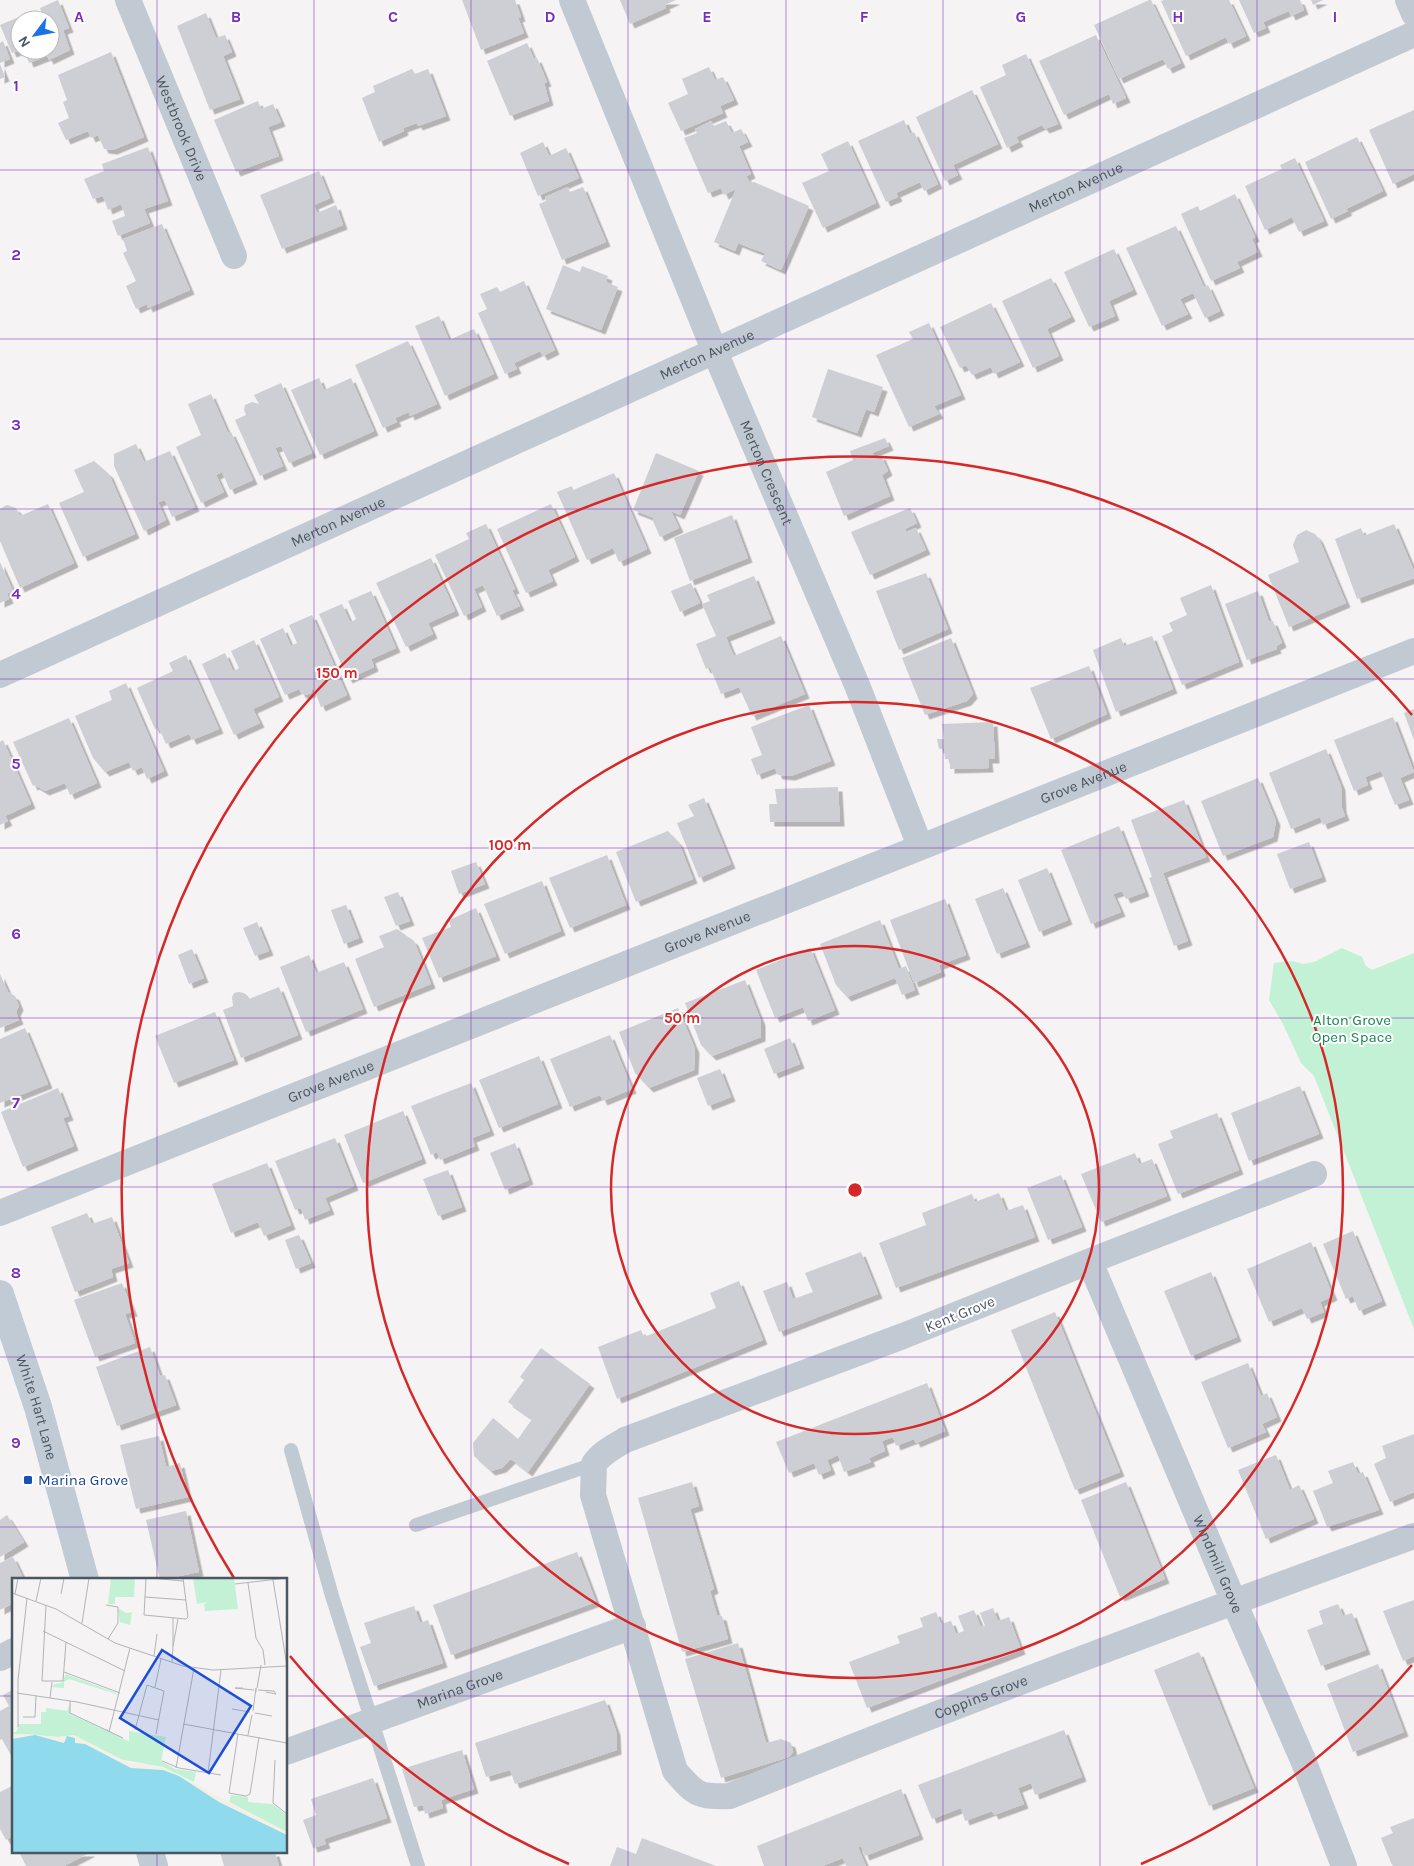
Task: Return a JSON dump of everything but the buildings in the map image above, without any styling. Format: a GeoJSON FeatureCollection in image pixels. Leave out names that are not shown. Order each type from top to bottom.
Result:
{"type":"FeatureCollection","features":[{"type":"Feature","properties":{"kind":"street","name":"Westbrook Drive"},"geometry":{"type":"LineString","coordinates":[[128,0],[234,256]]}},
{"type":"Feature","properties":{"kind":"street","name":"Merton Crescent"},"geometry":{"type":"LineString","coordinates":[[572,0],[715,352],[857,685],[920,846]]}},
{"type":"Feature","properties":{"kind":"street"},"geometry":{"type":"LineString","coordinates":[[1408,0],[1414,14]]}},
{"type":"Feature","properties":{"kind":"street","name":"Merton Avenue"},"geometry":{"type":"LineString","coordinates":[[0,675],[1414,34]]}},
{"type":"Feature","properties":{"kind":"street","name":"Grove Avenue"},"geometry":{"type":"LineString","coordinates":[[0,1214],[920,846],[1414,651]]}},
{"type":"Feature","properties":{"kind":"street","name":"Kent Grove"},"geometry":{"type":"LineString","coordinates":[[599,1458],[625,1440],[903,1336],[1314,1174]]}},
{"type":"Feature","properties":{"kind":"street","name":"Windmill Grove"},"geometry":{"type":"LineString","coordinates":[[1090,1262],[1303,1760],[1344,1866]]}},
{"type":"Feature","properties":{"kind":"street","name":"White Hart Lane"},"geometry":{"type":"LineString","coordinates":[[0,1294],[38,1407],[84,1578]]}},
{"type":"Feature","properties":{"kind":"street"},"geometry":{"type":"LineString","coordinates":[[599,1458],[593,1495],[633,1626]]}},
{"type":"Feature","properties":{"kind":"street","name":"Coppins Grove"},"geometry":{"type":"LineString","coordinates":[[633,1626],[676,1771],[692,1791],[711,1797],[730,1796],[893,1730],[1414,1536]]}},
{"type":"Feature","properties":{"kind":"street","name":"Marina Grove"},"geometry":{"type":"LineString","coordinates":[[288,1751],[633,1626]]}},
{"type":"Feature","properties":{"kind":"street"},"geometry":{"type":"LineString","coordinates":[[0,1658],[12,1652]]}},
{"type":"Feature","properties":{"kind":"lane"},"geometry":{"type":"LineString","coordinates":[[291,1450],[332,1596],[418,1866]]}},
{"type":"Feature","properties":{"kind":"lane"},"geometry":{"type":"LineString","coordinates":[[416,1525],[599,1458]]}},
{"type":"Feature","properties":{"kind":"green space","name":"Alton Grove Open Space"},"geometry":{"type":"Polygon","coordinates":[[[1342,948],[1362,957],[1366,966],[1372,970],[1414,953],[1414,1329],[1314,1076],[1301,1063],[1283,1024],[1269,1000],[1274,963],[1292,961],[1303,964],[1314,962],[1342,948]]]}},
{"type":"Feature","properties":{"kind":"place","name":"Marina Grove"},"geometry":{"type":"Point","coordinates":[28,1480]}}]}
